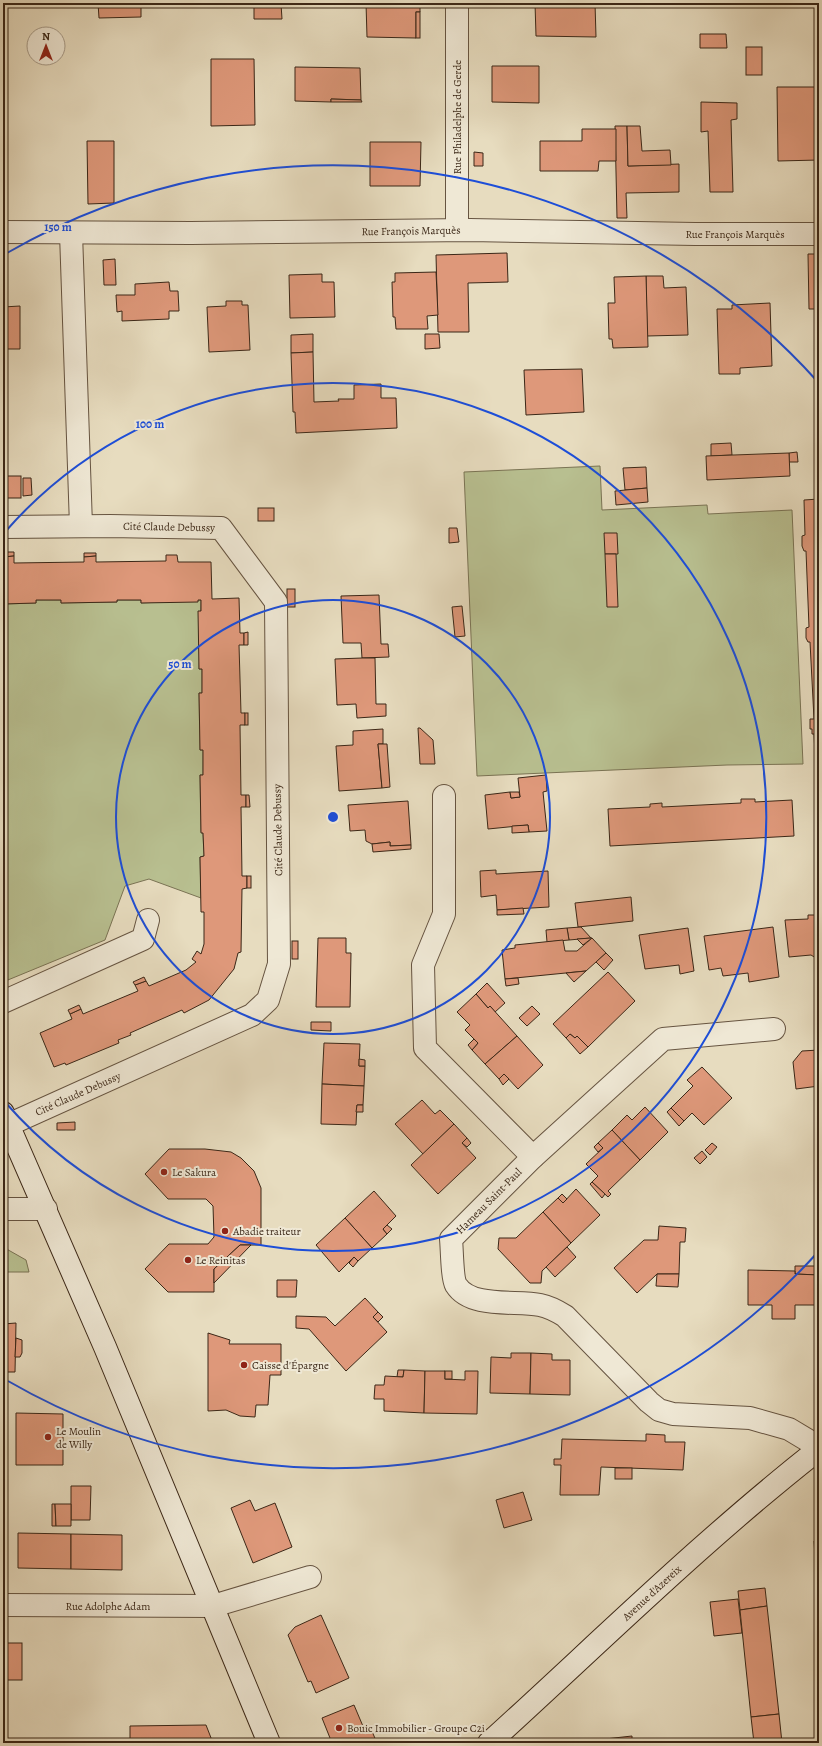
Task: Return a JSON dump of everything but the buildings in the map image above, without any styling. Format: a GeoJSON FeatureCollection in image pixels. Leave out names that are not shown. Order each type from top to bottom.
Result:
{"type":"FeatureCollection","features":[{"type":"Feature","properties":{"kind":"street","name":"Rue Philadelphe de Gerde"},"geometry":{"type":"LineString","coordinates":[[457,3],[457,230]]}},
{"type":"Feature","properties":{"kind":"street","name":"Rue François Marquès"},"geometry":{"type":"LineString","coordinates":[[3,232],[71,233],[457,230],[695,234],[819,234]]}},
{"type":"Feature","properties":{"kind":"street"},"geometry":{"type":"LineString","coordinates":[[71,233],[80,526]]}},
{"type":"Feature","properties":{"kind":"street","name":"Cité Claude Debussy"},"geometry":{"type":"LineString","coordinates":[[3,527],[80,526],[221,528],[276,602],[279,964],[268,1000],[252,1015],[5,1119]]}},
{"type":"Feature","properties":{"kind":"street"},"geometry":{"type":"LineString","coordinates":[[444,796],[444,914],[423,965],[425,1048],[533,1157]]}},
{"type":"Feature","properties":{"kind":"street"},"geometry":{"type":"LineString","coordinates":[[3,1002],[143,939],[148,920]]}},
{"type":"Feature","properties":{"kind":"street","name":"Hameau Saint-Paul"},"geometry":{"type":"LineString","coordinates":[[774,1029],[663,1039],[533,1157],[451,1239],[456,1284],[468,1296],[491,1302],[540,1305],[553,1308],[565,1316],[649,1402],[660,1410],[672,1414],[750,1418],[789,1428],[819,1448]]}},
{"type":"Feature","properties":{"kind":"street"},"geometry":{"type":"LineString","coordinates":[[5,1119],[46,1209],[105,1347],[269,1743]]}},
{"type":"Feature","properties":{"kind":"street"},"geometry":{"type":"LineString","coordinates":[[3,1209],[46,1209]]}},
{"type":"Feature","properties":{"kind":"street","name":"Avenue d'Azereix"},"geometry":{"type":"LineString","coordinates":[[489,1743],[711,1538],[759,1496],[819,1448]]}},
{"type":"Feature","properties":{"kind":"street","name":"Rue Adolphe Adam"},"geometry":{"type":"LineString","coordinates":[[3,1606],[213,1606],[310,1577]]}},
{"type":"Feature","properties":{"kind":"green space"},"geometry":{"type":"Polygon","coordinates":[[[600,466],[602,510],[707,505],[708,514],[792,510],[803,764],[727,765],[477,776],[464,472],[600,466]]]}},
{"type":"Feature","properties":{"kind":"green space"},"geometry":{"type":"Polygon","coordinates":[[[36,600],[61,600],[61,603],[141,600],[141,603],[201,600],[199,669],[202,669],[202,693],[199,693],[200,750],[203,750],[203,775],[200,775],[201,832],[203,833],[204,856],[200,857],[201,898],[149,879],[125,886],[105,940],[3,982],[3,604],[36,603],[36,600]]]}},
{"type":"Feature","properties":{"kind":"green space"},"geometry":{"type":"Polygon","coordinates":[[[3,1247],[26,1260],[29,1272],[3,1272],[3,1247]]]}},
{"type":"Feature","properties":{"kind":"place","name":"Le Sakura"},"geometry":{"type":"Point","coordinates":[164,1172]}},
{"type":"Feature","properties":{"kind":"place","name":"Abadie traiteur"},"geometry":{"type":"Point","coordinates":[225,1231]}},
{"type":"Feature","properties":{"kind":"place","name":"Le Reinitas"},"geometry":{"type":"Point","coordinates":[188,1260]}},
{"type":"Feature","properties":{"kind":"place","name":"Caisse d'Épargne"},"geometry":{"type":"Point","coordinates":[244,1365]}},
{"type":"Feature","properties":{"kind":"place","name":"Le Moulin de Willy"},"geometry":{"type":"Point","coordinates":[48,1437]}},
{"type":"Feature","properties":{"kind":"place","name":"Bouic Immobilier - Groupe C2i"},"geometry":{"type":"Point","coordinates":[339,1728]}}]}
